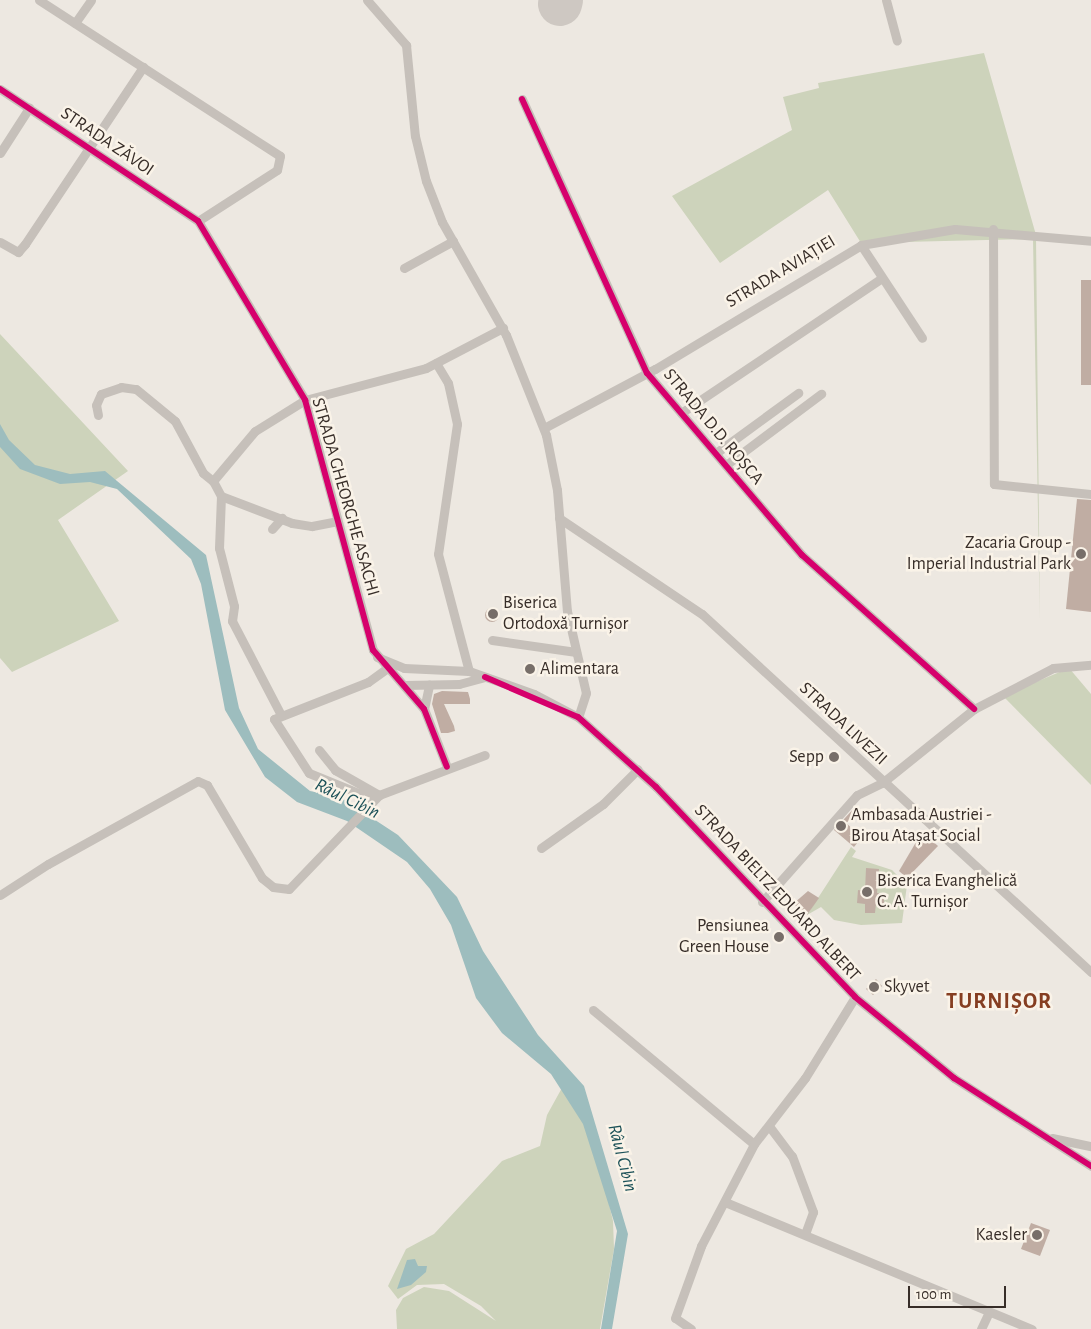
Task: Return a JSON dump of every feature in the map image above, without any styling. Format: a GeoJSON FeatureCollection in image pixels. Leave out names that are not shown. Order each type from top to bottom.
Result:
{"type":"FeatureCollection","features":[{"type":"Feature","properties":{"kind":"street"},"geometry":{"type":"LineString","coordinates":[[40,0],[282,160],[277,170],[198,221]]}},
{"type":"Feature","properties":{"kind":"street"},"geometry":{"type":"LineString","coordinates":[[75,23],[91,0]]}},
{"type":"Feature","properties":{"kind":"street"},"geometry":{"type":"LineString","coordinates":[[366,0],[406,45],[420,158],[453,241],[503,328],[544,428],[560,518],[567,611],[586,693],[578,717]]}},
{"type":"Feature","properties":{"kind":"street"},"geometry":{"type":"LineString","coordinates":[[886,0],[896,41]]}},
{"type":"Feature","properties":{"kind":"street"},"geometry":{"type":"LineString","coordinates":[[0,242],[18,252],[143,67]]}},
{"type":"Feature","properties":{"kind":"street","name":"STRADA ZĂVOI"},"geometry":{"type":"LineString","coordinates":[[0,89],[198,221]]}},
{"type":"Feature","properties":{"kind":"street","name":"STRADA D.D. ROȘCA"},"geometry":{"type":"LineString","coordinates":[[522,99],[647,373],[802,555],[974,710]]}},
{"type":"Feature","properties":{"kind":"street"},"geometry":{"type":"LineString","coordinates":[[0,153],[29,108]]}},
{"type":"Feature","properties":{"kind":"street","name":"STRADA GHEORGHE ASACHI"},"geometry":{"type":"LineString","coordinates":[[198,221],[305,400],[337,521],[377,658]]}},
{"type":"Feature","properties":{"kind":"street","name":"STRADA AVIAȚIEI"},"geometry":{"type":"LineString","coordinates":[[544,428],[647,373],[861,246],[955,229],[993,229],[1091,241]]}},
{"type":"Feature","properties":{"kind":"street"},"geometry":{"type":"LineString","coordinates":[[993,229],[994,484],[1091,494]]}},
{"type":"Feature","properties":{"kind":"street"},"geometry":{"type":"LineString","coordinates":[[404,268],[453,241]]}},
{"type":"Feature","properties":{"kind":"street"},"geometry":{"type":"LineString","coordinates":[[861,246],[922,338]]}},
{"type":"Feature","properties":{"kind":"street"},"geometry":{"type":"LineString","coordinates":[[681,413],[882,278]]}},
{"type":"Feature","properties":{"kind":"street"},"geometry":{"type":"LineString","coordinates":[[213,480],[255,431],[305,400],[396,378],[436,363],[503,328]]}},
{"type":"Feature","properties":{"kind":"street"},"geometry":{"type":"LineString","coordinates":[[436,363],[448,383],[457,424],[438,554],[469,671]]}},
{"type":"Feature","properties":{"kind":"street"},"geometry":{"type":"LineString","coordinates":[[98,415],[96,405],[101,394],[121,387],[136,389],[175,420],[203,473],[213,480],[221,496],[219,548],[234,606],[232,621],[278,717],[310,773],[330,784],[379,795]]}},
{"type":"Feature","properties":{"kind":"street"},"geometry":{"type":"LineString","coordinates":[[716,454],[798,393]]}},
{"type":"Feature","properties":{"kind":"street","name":"STRADA D.D. ROȘCA"},"geometry":{"type":"LineString","coordinates":[[726,465],[820,394]]}},
{"type":"Feature","properties":{"kind":"street"},"geometry":{"type":"LineString","coordinates":[[221,496],[282,518],[312,526],[337,521]]}},
{"type":"Feature","properties":{"kind":"street"},"geometry":{"type":"LineString","coordinates":[[272,529],[282,518]]}},
{"type":"Feature","properties":{"kind":"street","name":"STRADA LIVEZII"},"geometry":{"type":"LineString","coordinates":[[560,518],[702,614],[882,783],[1091,972]]}},
{"type":"Feature","properties":{"kind":"street"},"geometry":{"type":"LineString","coordinates":[[492,640],[576,652]]}},
{"type":"Feature","properties":{"kind":"street"},"geometry":{"type":"LineString","coordinates":[[377,658],[424,709],[447,767]]}},
{"type":"Feature","properties":{"kind":"street","name":"STRADA BIELTZ EDUARD ALBERT"},"geometry":{"type":"LineString","coordinates":[[377,658],[404,668],[469,671],[485,676],[578,717],[638,769],[762,902],[855,997],[954,1078],[1091,1166]]}},
{"type":"Feature","properties":{"kind":"street"},"geometry":{"type":"LineString","coordinates":[[762,902],[831,819],[862,790],[882,783],[974,710],[1053,668],[1091,665]]}},
{"type":"Feature","properties":{"kind":"street"},"geometry":{"type":"LineString","coordinates":[[278,717],[368,682],[386,669]]}},
{"type":"Feature","properties":{"kind":"street"},"geometry":{"type":"LineString","coordinates":[[404,686],[429,685],[485,676]]}},
{"type":"Feature","properties":{"kind":"street"},"geometry":{"type":"LineString","coordinates":[[424,709],[429,685]]}},
{"type":"Feature","properties":{"kind":"street"},"geometry":{"type":"LineString","coordinates":[[319,750],[335,770],[379,795]]}},
{"type":"Feature","properties":{"kind":"street"},"geometry":{"type":"LineString","coordinates":[[0,895],[198,780],[207,785],[254,867],[278,889],[295,886],[346,830],[365,805],[379,795],[447,767],[485,755]]}},
{"type":"Feature","properties":{"kind":"street"},"geometry":{"type":"LineString","coordinates":[[541,848],[603,804],[638,769]]}},
{"type":"Feature","properties":{"kind":"street"},"geometry":{"type":"LineString","coordinates":[[330,784],[335,770]]}},
{"type":"Feature","properties":{"kind":"street"},"geometry":{"type":"LineString","coordinates":[[691,1329],[675,1318],[691,1269],[754,1144],[769,1126],[855,997]]}},
{"type":"Feature","properties":{"kind":"street"},"geometry":{"type":"LineString","coordinates":[[593,1010],[754,1144]]}},
{"type":"Feature","properties":{"kind":"street"},"geometry":{"type":"LineString","coordinates":[[769,1126],[792,1156],[813,1212],[805,1234]]}},
{"type":"Feature","properties":{"kind":"street"},"geometry":{"type":"LineString","coordinates":[[1047,1137],[1091,1146]]}},
{"type":"Feature","properties":{"kind":"street"},"geometry":{"type":"LineString","coordinates":[[725,1202],[1032,1329]]}},
{"type":"Feature","properties":{"kind":"street"},"geometry":{"type":"LineString","coordinates":[[981,1329],[988,1312]]}},
{"type":"Feature","properties":{"kind":"green space"},"geometry":{"type":"Polygon","coordinates":[[[984,53],[1036,235],[1040,622],[1033,239],[861,243],[828,190],[720,263],[672,196],[792,130],[783,97],[819,88],[818,83],[984,53]]]}},
{"type":"Feature","properties":{"kind":"green space"},"geometry":{"type":"Polygon","coordinates":[[[0,334],[128,471],[58,520],[119,621],[12,672],[0,658],[0,334]]]}},
{"type":"Feature","properties":{"kind":"green space"},"geometry":{"type":"Polygon","coordinates":[[[1069,668],[1091,694],[1091,785],[1003,696],[1069,668]]]}},
{"type":"Feature","properties":{"kind":"green space"},"geometry":{"type":"Polygon","coordinates":[[[851,847],[856,851],[852,857],[892,870],[907,885],[902,923],[861,925],[834,920],[821,907],[807,915],[851,847]]]}},
{"type":"Feature","properties":{"kind":"green space"},"geometry":{"type":"Polygon","coordinates":[[[563,1086],[592,1131],[613,1221],[614,1249],[600,1329],[397,1329],[396,1310],[403,1298],[424,1287],[449,1291],[496,1321],[481,1306],[444,1284],[417,1285],[398,1299],[388,1286],[406,1249],[434,1234],[502,1161],[540,1146],[547,1115],[563,1086]]]}},
{"type":"Feature","properties":{"kind":"water"},"geometry":{"type":"Polygon","coordinates":[[[0,424],[9,440],[35,465],[70,474],[105,471],[206,555],[239,708],[258,749],[310,791],[340,797],[398,835],[457,897],[483,951],[538,1035],[584,1086],[628,1234],[612,1329],[601,1329],[617,1231],[583,1124],[551,1074],[502,1033],[476,998],[451,925],[430,889],[407,862],[347,821],[297,802],[265,777],[225,710],[201,584],[191,559],[117,489],[90,482],[60,484],[20,469],[0,447],[0,424]]]}},
{"type":"Feature","properties":{"kind":"water"},"geometry":{"type":"Polygon","coordinates":[[[415,1259],[418,1266],[427,1266],[426,1272],[411,1285],[397,1289],[407,1260],[415,1259]]]}},
{"type":"Feature","properties":{"kind":"building"},"geometry":{"type":"Polygon","coordinates":[[[1081,280],[1091,280],[1091,385],[1081,385],[1081,280]]]}},
{"type":"Feature","properties":{"kind":"building","name":"Zacaria Group - Imperial Industrial Park"},"geometry":{"type":"Polygon","coordinates":[[[1077,499],[1091,500],[1091,612],[1066,609],[1077,499]]]}},
{"type":"Feature","properties":{"kind":"building"},"geometry":{"type":"Polygon","coordinates":[[[492,608],[497,610],[499,615],[497,620],[492,622],[487,620],[485,615],[487,610],[492,608]]]}},
{"type":"Feature","properties":{"kind":"building"},"geometry":{"type":"Polygon","coordinates":[[[442,691],[468,692],[470,699],[470,704],[444,704],[455,731],[448,733],[441,733],[432,704],[434,694],[442,691]]]}},
{"type":"Feature","properties":{"kind":"building","name":"Ambasada Austriei - Birou Atașat Social"},"geometry":{"type":"Polygon","coordinates":[[[856,806],[861,811],[846,823],[862,837],[854,847],[834,830],[856,806]]]}},
{"type":"Feature","properties":{"kind":"building"},"geometry":{"type":"Polygon","coordinates":[[[922,832],[938,846],[907,878],[899,871],[922,832]]]}},
{"type":"Feature","properties":{"kind":"building","name":"Biserica Evanghelică C. A. Turnișor"},"geometry":{"type":"Polygon","coordinates":[[[866,868],[879,869],[877,893],[884,893],[884,905],[876,904],[875,913],[865,913],[865,904],[857,903],[858,890],[865,891],[866,868]]]}},
{"type":"Feature","properties":{"kind":"building"},"geometry":{"type":"Polygon","coordinates":[[[808,891],[819,898],[807,915],[793,904],[808,891]]]}},
{"type":"Feature","properties":{"kind":"building","name":"Skyvet"},"geometry":{"type":"Polygon","coordinates":[[[876,979],[882,986],[873,995],[866,989],[876,979]]]}},
{"type":"Feature","properties":{"kind":"building","name":"Kaesler"},"geometry":{"type":"Polygon","coordinates":[[[1031,1223],[1050,1230],[1040,1256],[1021,1249],[1031,1223]]]}},
{"type":"Feature","properties":{"kind":"runway"},"geometry":{"type":"LineString","coordinates":[[560,4],[561,0]]}},
{"type":"Feature","properties":{"kind":"cycle path"},"geometry":{"type":"LineString","coordinates":[[0,89],[198,221],[305,400],[373,650],[424,709],[447,767]]}},
{"type":"Feature","properties":{"kind":"cycle path"},"geometry":{"type":"LineString","coordinates":[[522,99],[647,373],[802,555],[974,709]]}},
{"type":"Feature","properties":{"kind":"cycle path"},"geometry":{"type":"LineString","coordinates":[[485,677],[578,717],[656,787],[855,997],[954,1078],[1091,1166]]}},
{"type":"Feature","properties":{"kind":"place","name":"Zacaria Group - Imperial Industrial Park"},"geometry":{"type":"Point","coordinates":[1081,554]}},
{"type":"Feature","properties":{"kind":"place","name":"Biserica Ortodoxă Turnișor"},"geometry":{"type":"Point","coordinates":[493,614]}},
{"type":"Feature","properties":{"kind":"place","name":"Alimentara"},"geometry":{"type":"Point","coordinates":[530,669]}},
{"type":"Feature","properties":{"kind":"place","name":"Sepp"},"geometry":{"type":"Point","coordinates":[834,757]}},
{"type":"Feature","properties":{"kind":"place","name":"Ambasada Austriei - Birou Atașat Social"},"geometry":{"type":"Point","coordinates":[841,826]}},
{"type":"Feature","properties":{"kind":"place","name":"Biserica Evanghelică C. A. Turnișor"},"geometry":{"type":"Point","coordinates":[867,892]}},
{"type":"Feature","properties":{"kind":"place","name":"Pensiunea Green House"},"geometry":{"type":"Point","coordinates":[779,937]}},
{"type":"Feature","properties":{"kind":"place","name":"Skyvet"},"geometry":{"type":"Point","coordinates":[874,987]}},
{"type":"Feature","properties":{"kind":"place","name":"Kaesler"},"geometry":{"type":"Point","coordinates":[1037,1235]}},
{"type":"Feature","properties":{"kind":"district","name":"TURNIȘOR"},"geometry":{"type":"Point","coordinates":[999,1002]}},
{"type":"Feature","properties":{"kind":"water label","name":"Râul Cibin"},"geometry":{"type":"Point","coordinates":[347,799]}},
{"type":"Feature","properties":{"kind":"water label","name":"Râul Cibin"},"geometry":{"type":"Point","coordinates":[622,1158]}}]}
